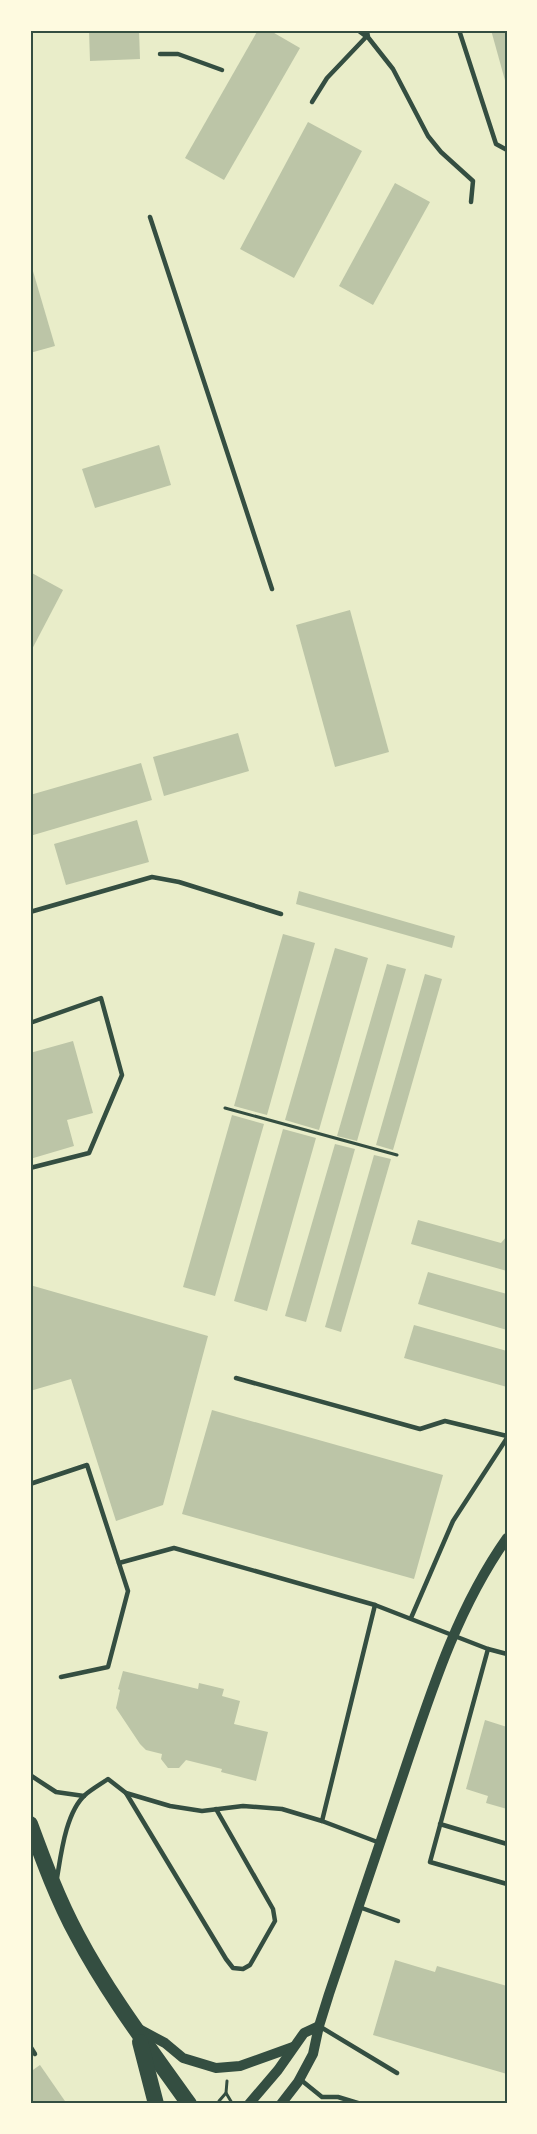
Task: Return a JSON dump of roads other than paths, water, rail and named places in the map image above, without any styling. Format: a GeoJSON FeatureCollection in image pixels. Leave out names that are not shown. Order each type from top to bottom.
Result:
{"type":"FeatureCollection","features":[{"type":"Feature","properties":{"kind":"highway"},"geometry":{"type":"LineString","coordinates":[[30,1824],[76,1934],[135,2027],[189,2104]]}},
{"type":"Feature","properties":{"kind":"highway"},"geometry":{"type":"LineString","coordinates":[[135,2027],[156,2104]]}},
{"type":"Feature","properties":{"kind":"street"},"geometry":{"type":"LineString","coordinates":[[359,30],[367,33]]}},
{"type":"Feature","properties":{"kind":"street"},"geometry":{"type":"LineString","coordinates":[[281,2104],[313,2054],[319,2026],[380,1843],[453,1634],[479,1584],[507,1538]]}},
{"type":"Feature","properties":{"kind":"street"},"geometry":{"type":"LineString","coordinates":[[249,2104],[278,2070],[304,2033],[319,2026]]}},
{"type":"Feature","properties":{"kind":"street"},"geometry":{"type":"LineString","coordinates":[[135,2027],[165,2043],[183,2058],[216,2068],[240,2066],[293,2047]]}},
{"type":"Feature","properties":{"kind":"lane"},"geometry":{"type":"LineString","coordinates":[[459,30],[496,144],[507,150]]}},
{"type":"Feature","properties":{"kind":"lane"},"geometry":{"type":"LineString","coordinates":[[312,102],[327,78],[367,33],[394,71],[428,135],[441,152],[473,181],[471,202]]}},
{"type":"Feature","properties":{"kind":"lane"},"geometry":{"type":"LineString","coordinates":[[160,54],[178,54],[222,70]]}},
{"type":"Feature","properties":{"kind":"lane"},"geometry":{"type":"LineString","coordinates":[[150,217],[272,589]]}},
{"type":"Feature","properties":{"kind":"lane"},"geometry":{"type":"LineString","coordinates":[[30,912],[152,877],[179,882],[281,914]]}},
{"type":"Feature","properties":{"kind":"lane"},"geometry":{"type":"LineString","coordinates":[[30,1023],[101,998],[122,1075],[88,1153],[30,1168]]}},
{"type":"Feature","properties":{"kind":"lane"},"geometry":{"type":"LineString","coordinates":[[236,1378],[420,1429],[445,1421],[507,1437],[453,1521],[411,1618]]}},
{"type":"Feature","properties":{"kind":"lane"},"geometry":{"type":"LineString","coordinates":[[30,1484],[87,1466],[128,1591],[108,1667],[61,1677]]}},
{"type":"Feature","properties":{"kind":"lane"},"geometry":{"type":"LineString","coordinates":[[119,1563],[174,1548],[375,1605],[488,1649],[507,1654]]}},
{"type":"Feature","properties":{"kind":"lane"},"geometry":{"type":"LineString","coordinates":[[322,1821],[375,1605]]}},
{"type":"Feature","properties":{"kind":"lane"},"geometry":{"type":"LineString","coordinates":[[488,1649],[430,1862],[507,1884]]}},
{"type":"Feature","properties":{"kind":"lane"},"geometry":{"type":"LineString","coordinates":[[30,1775],[56,1792],[84,1796]]}},
{"type":"Feature","properties":{"kind":"lane"},"geometry":{"type":"LineString","coordinates":[[55,1888],[67,1831],[75,1809],[84,1796],[108,1779],[126,1793],[226,1959],[233,1968],[243,1969],[250,1965],[275,1921],[273,1910],[216,1809]]}},
{"type":"Feature","properties":{"kind":"lane"},"geometry":{"type":"LineString","coordinates":[[126,1793],[170,1806],[202,1811],[243,1806],[282,1809],[380,1843]]}},
{"type":"Feature","properties":{"kind":"lane"},"geometry":{"type":"LineString","coordinates":[[440,1824],[507,1844]]}},
{"type":"Feature","properties":{"kind":"lane"},"geometry":{"type":"LineString","coordinates":[[359,1907],[398,1921]]}},
{"type":"Feature","properties":{"kind":"lane"},"geometry":{"type":"LineString","coordinates":[[319,2026],[397,2073]]}},
{"type":"Feature","properties":{"kind":"lane"},"geometry":{"type":"LineString","coordinates":[[30,2046],[35,2054]]}},
{"type":"Feature","properties":{"kind":"lane"},"geometry":{"type":"LineString","coordinates":[[299,2078],[322,2097],[338,2097],[361,2104]]}},
{"type":"Feature","properties":{"kind":"lane"},"geometry":{"type":"LineString","coordinates":[[337,2104],[338,2097]]}}]}
